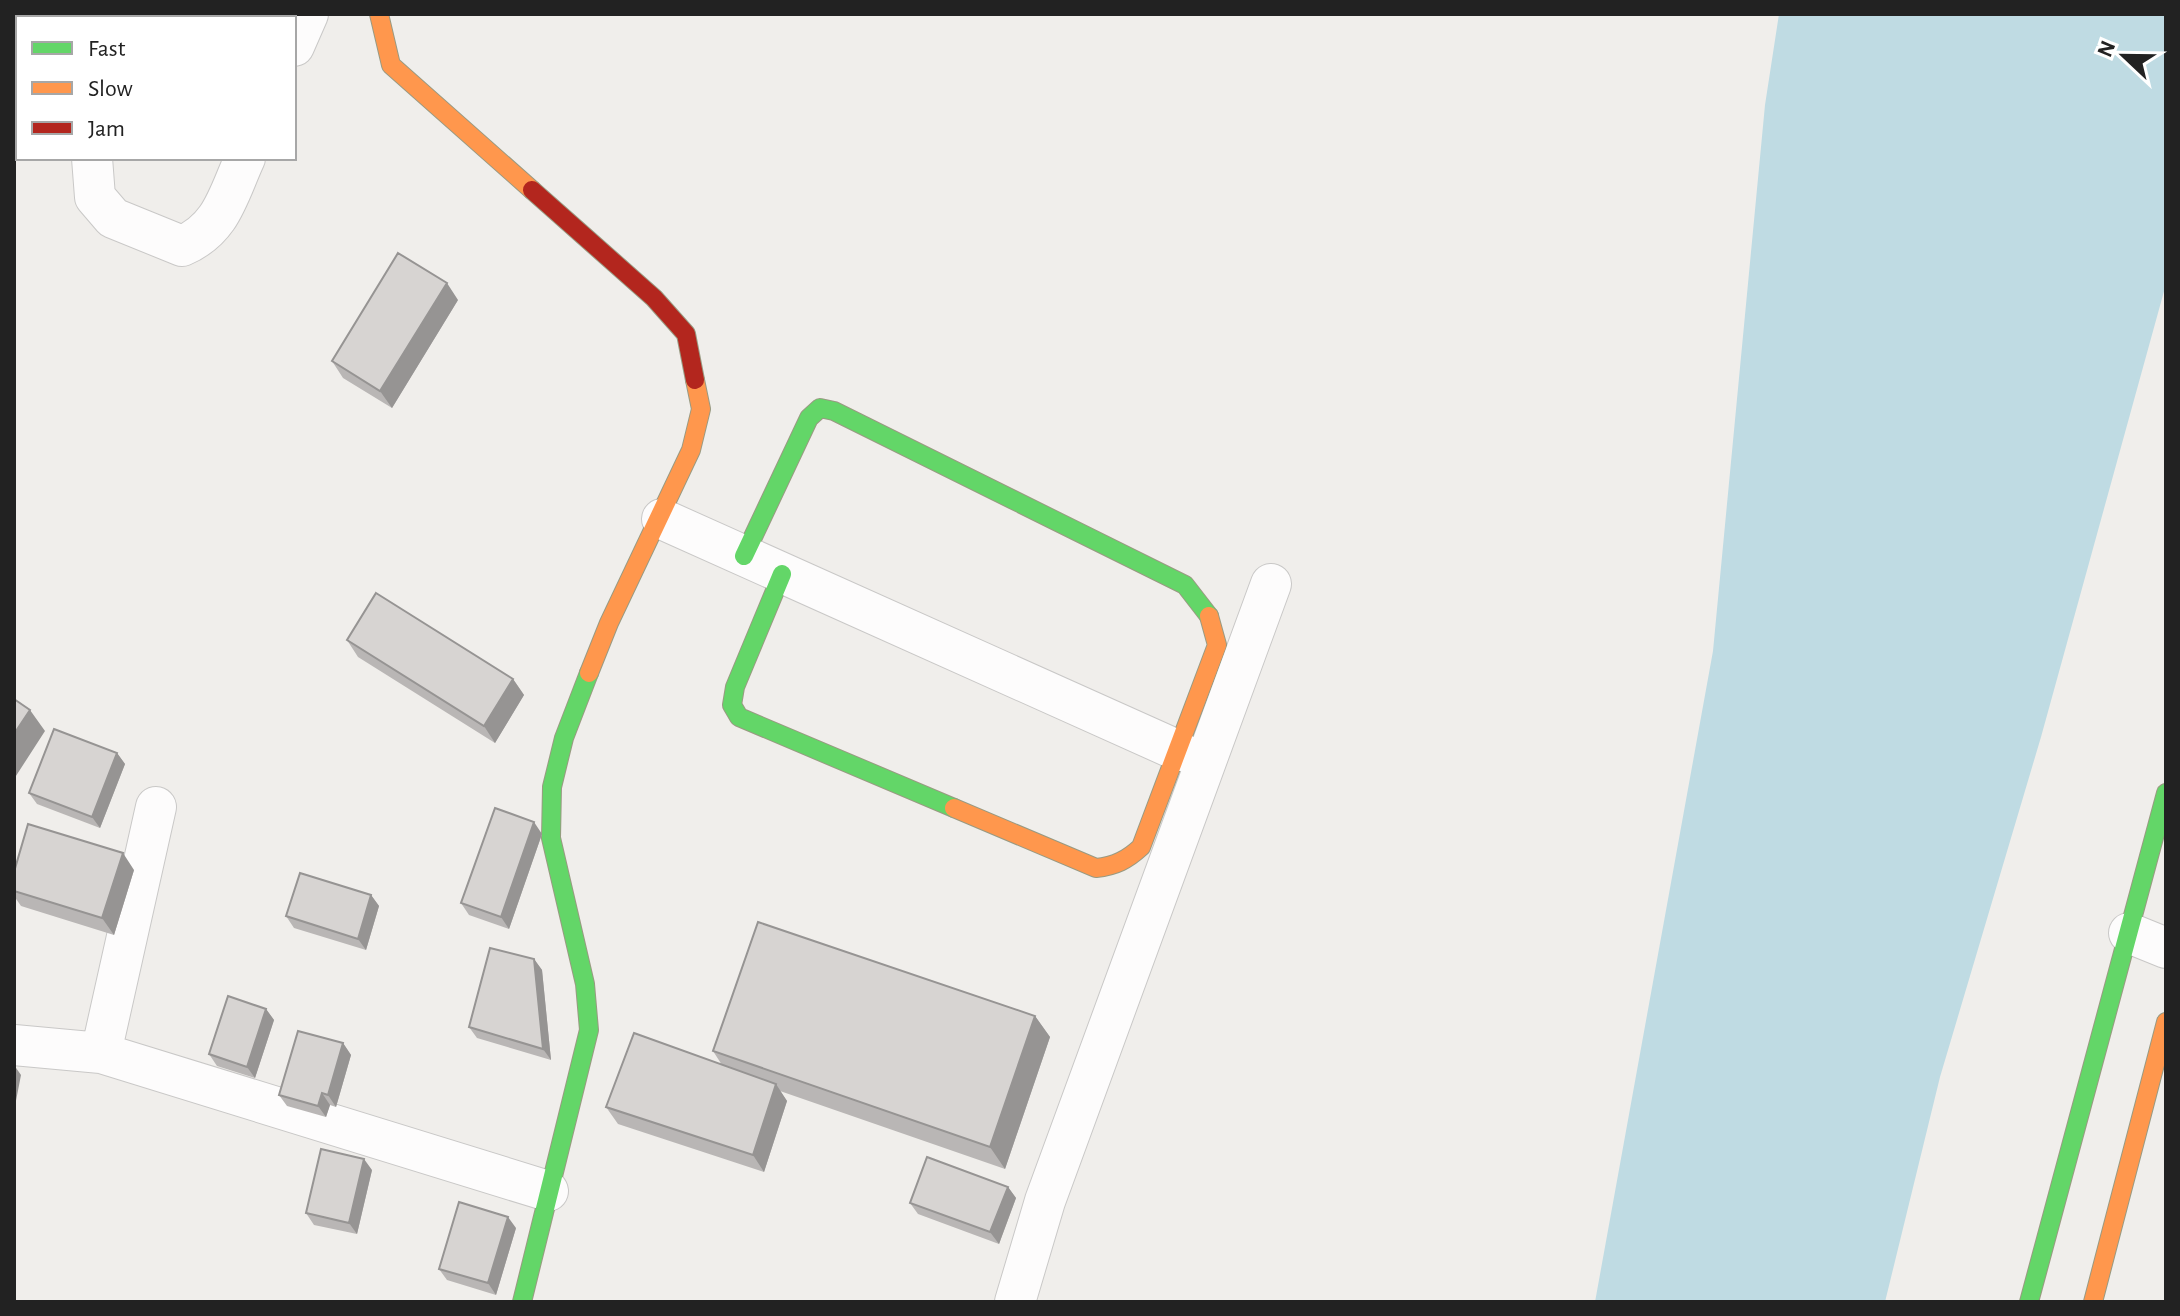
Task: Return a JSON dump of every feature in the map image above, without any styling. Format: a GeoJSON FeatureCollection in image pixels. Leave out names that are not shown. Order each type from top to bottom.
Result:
{"type":"FeatureCollection","features":[{"type":"Feature","properties":{"kind":"main road"},"geometry":{"type":"LineString","coordinates":[[379,14],[391,65],[654,298],[686,334],[701,409],[691,450],[662,519],[609,623],[564,738],[552,787],[551,838],[585,984],[589,1030],[522,1302]]}},
{"type":"Feature","properties":{"kind":"main road"},"geometry":{"type":"LineString","coordinates":[[744,556],[809,418],[820,408],[834,411],[1176,580],[1200,598],[1213,619],[1217,645],[1141,847],[1130,858],[1113,867],[1096,868],[739,717],[732,705],[735,687],[782,574]]}},
{"type":"Feature","properties":{"kind":"main road"},"geometry":{"type":"LineString","coordinates":[[2029,1302],[2166,793]]}},
{"type":"Feature","properties":{"kind":"main road"},"geometry":{"type":"LineString","coordinates":[[2093,1302],[2166,1022]]}},
{"type":"Feature","properties":{"kind":"street"},"geometry":{"type":"LineString","coordinates":[[296,41],[308,14]]}},
{"type":"Feature","properties":{"kind":"street"},"geometry":{"type":"LineString","coordinates":[[92,160],[95,197],[113,218],[182,246],[199,239],[215,225],[244,160]]}},
{"type":"Feature","properties":{"kind":"street"},"geometry":{"type":"LineString","coordinates":[[662,519],[1179,751]]}},
{"type":"Feature","properties":{"kind":"street"},"geometry":{"type":"LineString","coordinates":[[1015,1302],[1045,1201],[1271,584]]}},
{"type":"Feature","properties":{"kind":"street"},"geometry":{"type":"LineString","coordinates":[[101,1053],[156,807]]}},
{"type":"Feature","properties":{"kind":"street"},"geometry":{"type":"LineString","coordinates":[[2129,933],[2166,948]]}},
{"type":"Feature","properties":{"kind":"street"},"geometry":{"type":"LineString","coordinates":[[14,1045],[101,1053],[548,1191]]}},
{"type":"Feature","properties":{"kind":"water"},"geometry":{"type":"Polygon","coordinates":[[[1779,14],[2166,14],[2166,284],[2041,737],[1940,1077],[1885,1302],[1595,1302],[1713,651],[1765,105],[1779,14]]]}},
{"type":"Feature","properties":{"kind":"building"},"geometry":{"type":"Polygon","coordinates":[[[398,253],[447,283],[380,391],[332,361],[398,253]]]}},
{"type":"Feature","properties":{"kind":"building"},"geometry":{"type":"Polygon","coordinates":[[[376,593],[513,679],[484,726],[347,640],[376,593]]]}},
{"type":"Feature","properties":{"kind":"building"},"geometry":{"type":"Polygon","coordinates":[[[14,699],[30,710],[14,734],[14,699]]]}},
{"type":"Feature","properties":{"kind":"building"},"geometry":{"type":"Polygon","coordinates":[[[54,729],[117,753],[92,817],[29,793],[54,729]]]}},
{"type":"Feature","properties":{"kind":"building"},"geometry":{"type":"Polygon","coordinates":[[[495,808],[534,822],[501,917],[461,903],[495,808]]]}},
{"type":"Feature","properties":{"kind":"building"},"geometry":{"type":"Polygon","coordinates":[[[28,824],[123,853],[102,918],[14,891],[14,872],[28,824]]]}},
{"type":"Feature","properties":{"kind":"building"},"geometry":{"type":"Polygon","coordinates":[[[300,873],[371,895],[358,939],[286,916],[300,873]]]}},
{"type":"Feature","properties":{"kind":"building"},"geometry":{"type":"Polygon","coordinates":[[[758,922],[1035,1016],[990,1147],[713,1051],[758,922]]]}},
{"type":"Feature","properties":{"kind":"building"},"geometry":{"type":"Polygon","coordinates":[[[490,948],[534,959],[543,1049],[469,1027],[490,948]]]}},
{"type":"Feature","properties":{"kind":"building"},"geometry":{"type":"Polygon","coordinates":[[[228,996],[266,1009],[247,1067],[209,1054],[228,996]]]}},
{"type":"Feature","properties":{"kind":"building"},"geometry":{"type":"Polygon","coordinates":[[[298,1031],[343,1043],[328,1095],[322,1093],[318,1106],[279,1095],[298,1031]]]}},
{"type":"Feature","properties":{"kind":"building"},"geometry":{"type":"Polygon","coordinates":[[[634,1033],[776,1084],[753,1155],[606,1107],[634,1033]]]}},
{"type":"Feature","properties":{"kind":"building"},"geometry":{"type":"Polygon","coordinates":[[[321,1149],[364,1159],[349,1223],[306,1213],[321,1149]]]}},
{"type":"Feature","properties":{"kind":"building"},"geometry":{"type":"Polygon","coordinates":[[[927,1157],[1008,1187],[990,1232],[910,1203],[927,1157]]]}},
{"type":"Feature","properties":{"kind":"building"},"geometry":{"type":"Polygon","coordinates":[[[459,1202],[508,1217],[488,1283],[439,1269],[459,1202]]]}},
{"type":"Feature","properties":{"kind":"traffic: fast"},"geometry":{"type":"LineString","coordinates":[[744,556],[809,418],[820,408],[834,411],[1185,585],[1209,616]]}},
{"type":"Feature","properties":{"kind":"traffic: fast"},"geometry":{"type":"LineString","coordinates":[[782,574],[735,687],[732,705],[739,717],[954,808]]}},
{"type":"Feature","properties":{"kind":"traffic: fast"},"geometry":{"type":"LineString","coordinates":[[522,1302],[589,1030],[585,984],[551,838],[552,787],[564,738],[589,673]]}},
{"type":"Feature","properties":{"kind":"traffic: fast"},"geometry":{"type":"LineString","coordinates":[[2029,1302],[2166,793]]}},
{"type":"Feature","properties":{"kind":"traffic: slow"},"geometry":{"type":"LineString","coordinates":[[379,14],[391,65],[532,190]]}},
{"type":"Feature","properties":{"kind":"traffic: slow"},"geometry":{"type":"LineString","coordinates":[[589,673],[609,623],[691,450],[701,409],[695,380]]}},
{"type":"Feature","properties":{"kind":"traffic: slow"},"geometry":{"type":"LineString","coordinates":[[954,808],[1096,868],[1115,864],[1131,855],[1141,847],[1217,645],[1209,616]]}},
{"type":"Feature","properties":{"kind":"traffic: slow"},"geometry":{"type":"LineString","coordinates":[[2093,1302],[2166,1022]]}},
{"type":"Feature","properties":{"kind":"traffic: jam"},"geometry":{"type":"LineString","coordinates":[[532,190],[654,298],[686,334],[695,380]]}}]}
